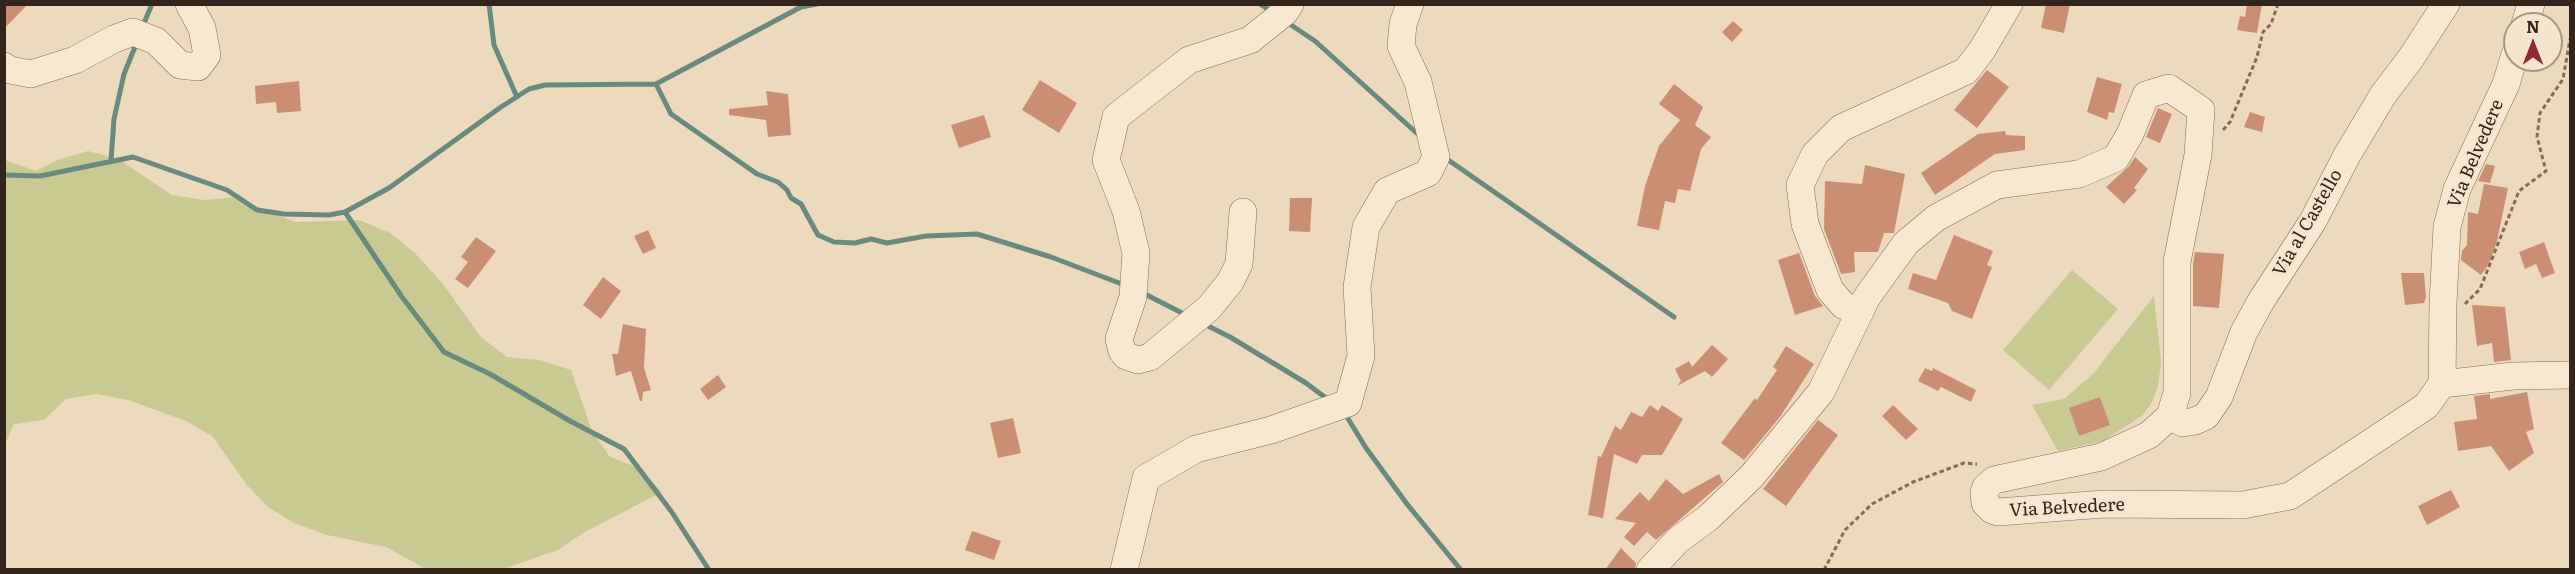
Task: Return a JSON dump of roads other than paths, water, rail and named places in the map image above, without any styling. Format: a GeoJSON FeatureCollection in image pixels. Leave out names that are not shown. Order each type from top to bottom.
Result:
{"type":"FeatureCollection","features":[{"type":"Feature","properties":{"kind":"street"},"geometry":{"type":"LineString","coordinates":[[4,66],[10,70],[31,74],[75,60],[114,39],[134,32],[156,41],[180,65],[198,67],[207,54],[202,28],[189,4]]}},
{"type":"Feature","properties":{"kind":"street"},"geometry":{"type":"LineString","coordinates":[[1243,212],[1239,264],[1230,282],[1209,309],[1150,357],[1138,360],[1126,356],[1119,339],[1133,297],[1136,254],[1126,211],[1106,159],[1116,117],[1189,60],[1250,40],[1286,12],[1290,4]]}},
{"type":"Feature","properties":{"kind":"street"},"geometry":{"type":"LineString","coordinates":[[1124,570],[1146,478],[1196,449],[1271,430],[1348,403],[1362,356],[1357,287],[1366,226],[1387,191],[1428,173],[1436,156],[1418,82],[1401,46],[1402,24],[1410,4]]}},
{"type":"Feature","properties":{"kind":"street"},"geometry":{"type":"LineString","coordinates":[[1860,312],[1843,305],[1830,290],[1805,224],[1800,185],[1815,154],[1841,128],[1966,71],[1982,50],[2009,4]]}},
{"type":"Feature","properties":{"kind":"street","name":"Via al Castello"},"geometry":{"type":"LineString","coordinates":[[2170,416],[2183,423],[2194,421],[2206,416],[2219,397],[2244,332],[2261,301],[2313,220],[2346,157],[2383,95],[2446,4]]}},
{"type":"Feature","properties":{"kind":"street","name":"Via Belvedere"},"geometry":{"type":"LineString","coordinates":[[2170,416],[2150,435],[2101,457],[1994,480],[1984,492],[1985,503],[1998,512],[2104,504],[2243,505],[2290,496],[2342,459],[2427,406],[2442,384],[2447,226],[2457,189],[2509,72]]}},
{"type":"Feature","properties":{"kind":"street"},"geometry":{"type":"LineString","coordinates":[[1650,570],[1678,540],[1708,518],[1751,477],[1821,392],[1867,297],[1906,243],[1936,218],[1997,185],[2079,174],[2115,158],[2130,134],[2146,96],[2169,88],[2201,110],[2198,155],[2177,262],[2177,393],[2170,416]]}},
{"type":"Feature","properties":{"kind":"street"},"geometry":{"type":"LineString","coordinates":[[2442,384],[2513,376],[2571,375]]}},
{"type":"Feature","properties":{"kind":"street"},"geometry":{"type":"LineString","coordinates":[[2001,464],[2101,457]]}},
{"type":"Feature","properties":{"kind":"waterway"},"geometry":{"type":"LineString","coordinates":[[142,28],[152,4]]}},
{"type":"Feature","properties":{"kind":"waterway"},"geometry":{"type":"LineString","coordinates":[[489,4],[494,45],[517,97]]}},
{"type":"Feature","properties":{"kind":"waterway"},"geometry":{"type":"LineString","coordinates":[[4,175],[40,176],[133,157],[227,190],[257,210],[284,214],[329,215],[345,212],[389,188],[529,89],[545,85],[656,84],[801,7],[817,4]]}},
{"type":"Feature","properties":{"kind":"waterway"},"geometry":{"type":"LineString","coordinates":[[1260,4],[1272,12]]}},
{"type":"Feature","properties":{"kind":"waterway"},"geometry":{"type":"LineString","coordinates":[[1285,21],[1315,41],[1421,137]]}},
{"type":"Feature","properties":{"kind":"waterway"},"geometry":{"type":"LineString","coordinates":[[111,160],[114,119],[124,74],[137,42]]}},
{"type":"Feature","properties":{"kind":"waterway"},"geometry":{"type":"LineString","coordinates":[[656,84],[671,114],[757,174],[778,182],[787,190],[791,198],[801,204],[818,235],[834,242],[855,243],[871,239],[887,243],[926,236],[977,234],[1051,257],[1127,286]]}},
{"type":"Feature","properties":{"kind":"waterway"},"geometry":{"type":"LineString","coordinates":[[1444,157],[1674,317]]}},
{"type":"Feature","properties":{"kind":"waterway"},"geometry":{"type":"LineString","coordinates":[[345,212],[402,297],[444,352],[490,374],[570,421],[624,449],[671,511],[709,570]]}},
{"type":"Feature","properties":{"kind":"waterway"},"geometry":{"type":"LineString","coordinates":[[1141,292],[1186,315]]}},
{"type":"Feature","properties":{"kind":"waterway"},"geometry":{"type":"LineString","coordinates":[[1202,323],[1230,337],[1306,383],[1330,401]]}},
{"type":"Feature","properties":{"kind":"waterway"},"geometry":{"type":"LineString","coordinates":[[1344,412],[1366,448],[1407,504],[1461,570]]}}]}
